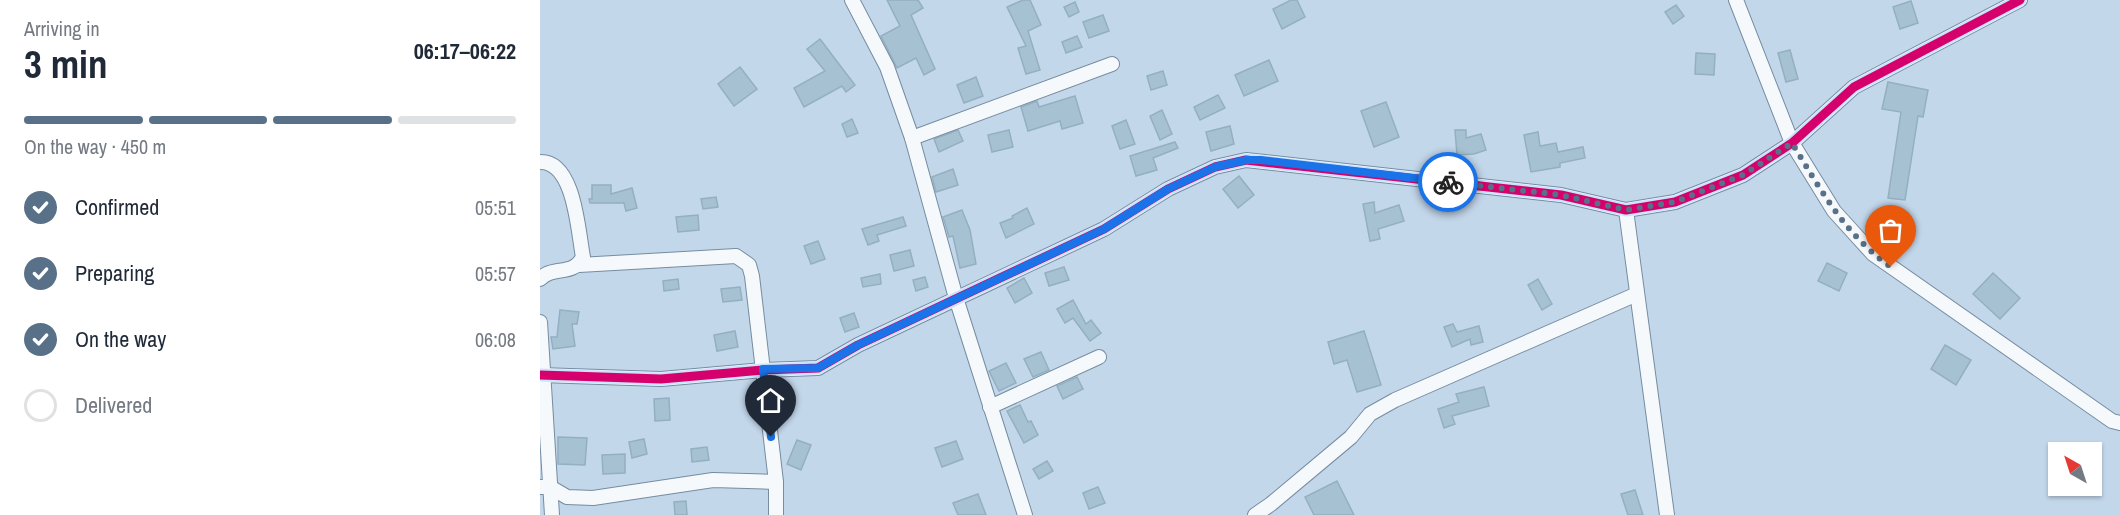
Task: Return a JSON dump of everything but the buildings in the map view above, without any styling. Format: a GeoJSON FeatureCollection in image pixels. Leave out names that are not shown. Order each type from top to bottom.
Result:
{"type":"FeatureCollection","features":[{"type":"Feature","properties":{"kind":"street"},"geometry":{"type":"LineString","coordinates":[[852,0],[887,67],[912,138],[956,298],[1025,515]]}},
{"type":"Feature","properties":{"kind":"street"},"geometry":{"type":"LineString","coordinates":[[1736,0],[1792,143],[1833,211],[1873,254],[2112,421],[2120,423]]}},
{"type":"Feature","properties":{"kind":"street"},"geometry":{"type":"LineString","coordinates":[[542,375],[661,379],[763,369],[818,368],[858,345],[1104,229],[1168,189],[1215,167],[1246,160],[1561,195],[1626,210],[1675,202],[1743,175],[1792,143],[1854,87],[2020,0]]}},
{"type":"Feature","properties":{"kind":"street"},"geometry":{"type":"LineString","coordinates":[[912,138],[1112,64]]}},
{"type":"Feature","properties":{"kind":"street"},"geometry":{"type":"LineString","coordinates":[[540,162],[547,162],[559,169],[570,188],[583,257],[579,265]]}},
{"type":"Feature","properties":{"kind":"street"},"geometry":{"type":"LineString","coordinates":[[1626,210],[1667,515]]}},
{"type":"Feature","properties":{"kind":"street"},"geometry":{"type":"LineString","coordinates":[[540,279],[545,273],[572,269],[579,265],[736,256],[744,260],[749,265],[752,276],[776,482],[776,515]]}},
{"type":"Feature","properties":{"kind":"street"},"geometry":{"type":"LineString","coordinates":[[1255,515],[1351,437],[1370,414],[1395,400],[1637,294]]}},
{"type":"Feature","properties":{"kind":"street"},"geometry":{"type":"LineString","coordinates":[[540,322],[545,487],[552,515]]}},
{"type":"Feature","properties":{"kind":"street"},"geometry":{"type":"LineString","coordinates":[[990,406],[1099,357]]}},
{"type":"Feature","properties":{"kind":"street"},"geometry":{"type":"LineString","coordinates":[[545,487],[567,497],[593,498],[713,480],[776,482]]}},
{"type":"Feature","properties":{"kind":"cycle path"},"geometry":{"type":"LineString","coordinates":[[540,375],[661,379],[763,370],[818,368],[858,345],[1104,229],[1168,189],[1215,167],[1246,160],[1561,195],[1626,210],[1675,202],[1743,175],[1792,143],[1854,87],[2020,0]]}},
{"type":"Feature","properties":{"kind":"way so far"},"geometry":{"type":"LineString","coordinates":[[1448,182],[1561,195],[1626,210],[1675,202],[1743,175],[1792,143],[1833,211],[1873,254],[1891,267]]}},
{"type":"Feature","properties":{"kind":"route"},"geometry":{"type":"LineString","coordinates":[[771,437],[763,369],[818,368],[858,345],[1104,229],[1168,189],[1215,167],[1246,160],[1261,160],[1448,182]]}}]}
